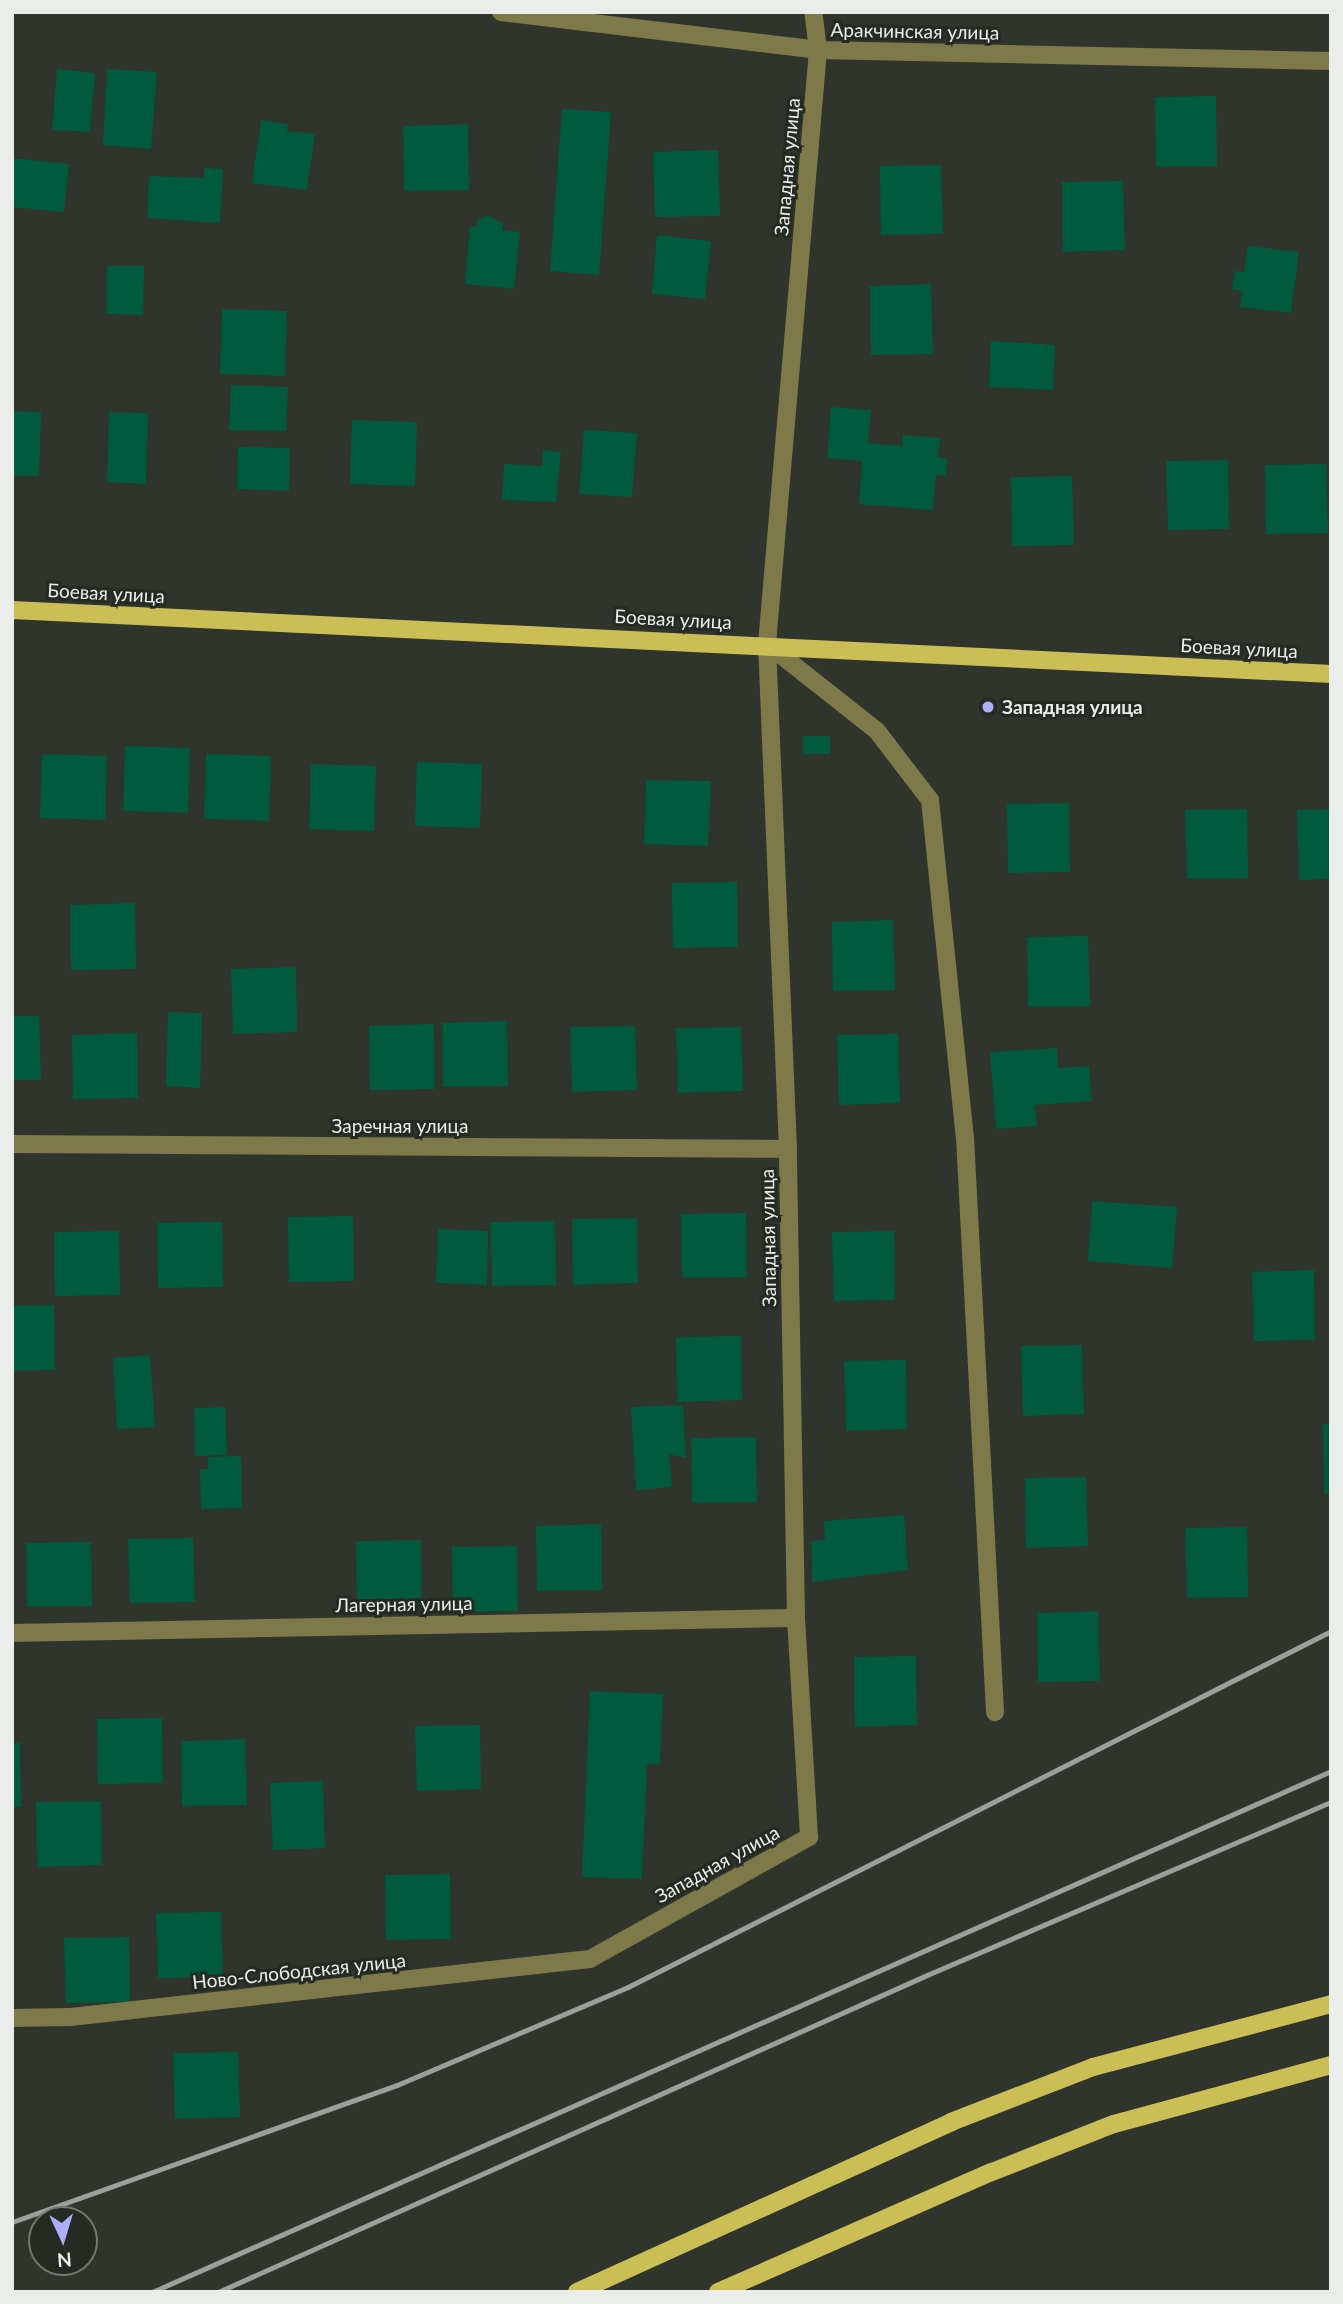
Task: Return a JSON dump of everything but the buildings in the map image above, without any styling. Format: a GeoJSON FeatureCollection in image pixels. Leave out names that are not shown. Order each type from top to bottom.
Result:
{"type":"FeatureCollection","features":[{"type":"Feature","properties":{"kind":"main road","name":"Боевая улица"},"geometry":{"type":"LineString","coordinates":[[12,610],[768,644],[1331,674]]}},
{"type":"Feature","properties":{"kind":"main road"},"geometry":{"type":"LineString","coordinates":[[577,2292],[951,2122],[1093,2067],[1331,2004]]}},
{"type":"Feature","properties":{"kind":"main road"},"geometry":{"type":"LineString","coordinates":[[718,2292],[992,2172],[1114,2124],[1331,2065]]}},
{"type":"Feature","properties":{"kind":"street","name":"Аракчинская улица"},"geometry":{"type":"LineString","coordinates":[[501,12],[818,50],[1331,61]]}},
{"type":"Feature","properties":{"kind":"street","name":"Западная улица"},"geometry":{"type":"LineString","coordinates":[[590,1959],[809,1836],[796,1618],[788,1149],[768,644],[818,50],[813,12]]}},
{"type":"Feature","properties":{"kind":"street"},"geometry":{"type":"LineString","coordinates":[[768,644],[877,732],[930,800],[965,1137],[995,1712]]}},
{"type":"Feature","properties":{"kind":"street","name":"Заречная улица"},"geometry":{"type":"LineString","coordinates":[[12,1144],[788,1149]]}},
{"type":"Feature","properties":{"kind":"street","name":"Лагерная улица"},"geometry":{"type":"LineString","coordinates":[[12,1633],[796,1618]]}},
{"type":"Feature","properties":{"kind":"street","name":"Ново-Слободская улица"},"geometry":{"type":"LineString","coordinates":[[12,2018],[71,2017],[590,1959]]}},
{"type":"Feature","properties":{"kind":"railway"},"geometry":{"type":"LineString","coordinates":[[12,2222],[397,2085],[628,1987],[1331,1631]]}},
{"type":"Feature","properties":{"kind":"railway"},"geometry":{"type":"LineString","coordinates":[[152,2292],[1331,1771]]}},
{"type":"Feature","properties":{"kind":"railway"},"geometry":{"type":"LineString","coordinates":[[218,2292],[927,1975],[1331,1802]]}},
{"type":"Feature","properties":{"kind":"place","name":"Западная улица"},"geometry":{"type":"Point","coordinates":[988,707]}}]}
